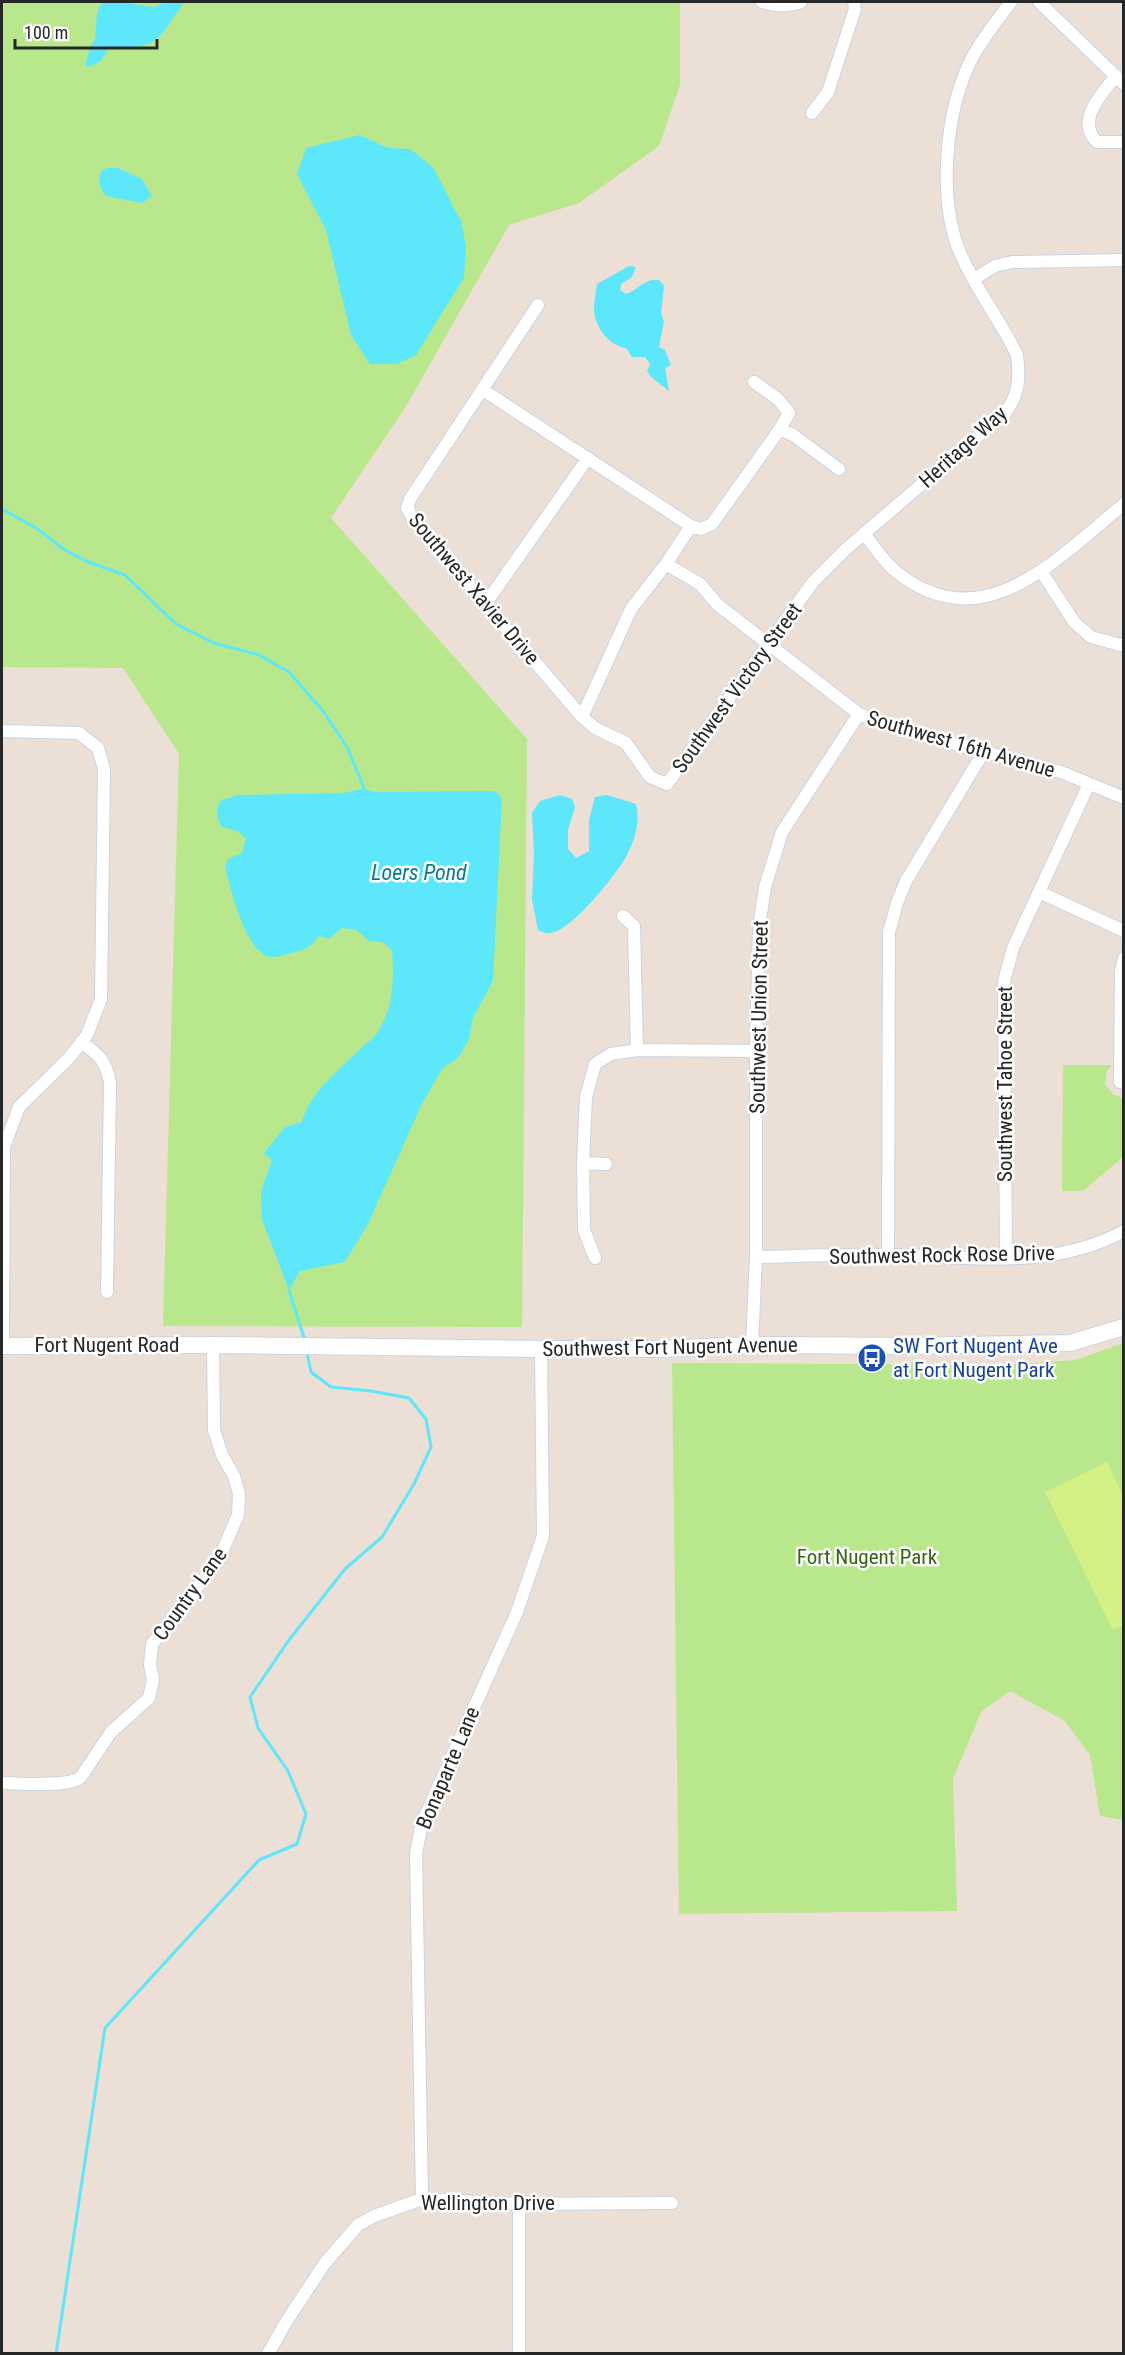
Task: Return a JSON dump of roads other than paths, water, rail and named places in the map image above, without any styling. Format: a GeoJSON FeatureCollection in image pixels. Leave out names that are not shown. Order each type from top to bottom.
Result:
{"type":"FeatureCollection","features":[{"type":"Feature","properties":{"kind":"street"},"geometry":{"type":"LineString","coordinates":[[762,2],[773,5],[801,2]]}},
{"type":"Feature","properties":{"kind":"street"},"geometry":{"type":"LineString","coordinates":[[812,113],[828,92],[855,9],[854,2]]}},
{"type":"Feature","properties":{"kind":"street","name":"Heritage Way"},"geometry":{"type":"LineString","coordinates":[[864,533],[1005,413],[1018,389],[1017,355],[961,257],[954,237],[948,203],[947,166],[957,99],[971,60],[989,30],[1011,2]]}},
{"type":"Feature","properties":{"kind":"street"},"geometry":{"type":"LineString","coordinates":[[1039,2],[1120,80],[1097,99],[1089,118],[1089,129],[1097,142],[1124,142]]}},
{"type":"Feature","properties":{"kind":"street"},"geometry":{"type":"LineString","coordinates":[[974,279],[995,266],[1012,262],[1124,260]]}},
{"type":"Feature","properties":{"kind":"street","name":"Southwest Xavier Drive"},"geometry":{"type":"LineString","coordinates":[[538,305],[410,499],[407,508],[412,519],[582,717]]}},
{"type":"Feature","properties":{"kind":"street"},"geometry":{"type":"LineString","coordinates":[[483,390],[691,526],[701,529],[712,524],[787,420],[789,413],[778,399],[754,382]]}},
{"type":"Feature","properties":{"kind":"street"},"geometry":{"type":"LineString","coordinates":[[780,429],[793,435],[838,469]]}},
{"type":"Feature","properties":{"kind":"street"},"geometry":{"type":"LineString","coordinates":[[486,603],[588,458]]}},
{"type":"Feature","properties":{"kind":"street"},"geometry":{"type":"LineString","coordinates":[[864,533],[892,568],[920,588],[942,597],[967,599],[996,594],[1025,582],[1041,572],[1124,504]]}},
{"type":"Feature","properties":{"kind":"street"},"geometry":{"type":"LineString","coordinates":[[582,717],[632,609],[691,526]]}},
{"type":"Feature","properties":{"kind":"street","name":"Southwest Victory Street"},"geometry":{"type":"LineString","coordinates":[[582,717],[595,728],[626,742],[650,777],[667,784],[813,582],[864,533]]}},
{"type":"Feature","properties":{"kind":"street","name":"Southwest 16th Avenue"},"geometry":{"type":"LineString","coordinates":[[666,564],[700,584],[718,605],[769,642],[859,714],[906,731],[1060,772],[1124,798]]}},
{"type":"Feature","properties":{"kind":"street"},"geometry":{"type":"LineString","coordinates":[[1041,572],[1074,622],[1091,637],[1124,646]]}},
{"type":"Feature","properties":{"kind":"street","name":"Southwest Union Street"},"geometry":{"type":"LineString","coordinates":[[752,1345],[756,1257],[756,1051],[759,927],[765,887],[782,832],[859,714]]}},
{"type":"Feature","properties":{"kind":"street"},"geometry":{"type":"LineString","coordinates":[[2,731],[79,733],[99,748],[104,769],[101,999],[87,1035],[69,1058],[19,1107],[4,1147],[2,1346]]}},
{"type":"Feature","properties":{"kind":"street"},"geometry":{"type":"LineString","coordinates":[[888,1255],[889,932],[906,880],[983,753]]}},
{"type":"Feature","properties":{"kind":"street","name":"Southwest Tahoe Street"},"geometry":{"type":"LineString","coordinates":[[1006,1258],[1004,981],[1012,948],[1089,784]]}},
{"type":"Feature","properties":{"kind":"street"},"geometry":{"type":"LineString","coordinates":[[1039,892],[1124,931]]}},
{"type":"Feature","properties":{"kind":"street"},"geometry":{"type":"LineString","coordinates":[[623,916],[634,926],[637,1050]]}},
{"type":"Feature","properties":{"kind":"street"},"geometry":{"type":"LineString","coordinates":[[1120,1082],[1121,972],[1124,958]]}},
{"type":"Feature","properties":{"kind":"street"},"geometry":{"type":"LineString","coordinates":[[81,1042],[101,1056],[107,1067],[110,1082],[107,1292]]}},
{"type":"Feature","properties":{"kind":"street"},"geometry":{"type":"LineString","coordinates":[[595,1258],[584,1230],[583,1164],[586,1097],[595,1064],[611,1053],[637,1050],[756,1051]]}},
{"type":"Feature","properties":{"kind":"street"},"geometry":{"type":"LineString","coordinates":[[583,1164],[606,1164]]}},
{"type":"Feature","properties":{"kind":"street","name":"Southwest Rock Rose Drive"},"geometry":{"type":"LineString","coordinates":[[756,1257],[888,1255],[1006,1258],[1070,1253],[1105,1241],[1124,1231]]}},
{"type":"Feature","properties":{"kind":"street","name":"Southwest Fort Nugent Avenue"},"geometry":{"type":"LineString","coordinates":[[213,1345],[657,1349],[752,1345],[905,1346],[1070,1343],[1124,1327]]}},
{"type":"Feature","properties":{"kind":"street","name":"Fort Nugent Road"},"geometry":{"type":"LineString","coordinates":[[2,1346],[213,1345]]}},
{"type":"Feature","properties":{"kind":"street","name":"Country Lane"},"geometry":{"type":"LineString","coordinates":[[2,1783],[64,1783],[76,1782],[81,1777],[111,1732],[149,1698],[153,1680],[150,1665],[152,1644],[218,1561],[228,1541],[238,1515],[239,1494],[234,1476],[222,1455],[214,1430],[213,1345]]}},
{"type":"Feature","properties":{"kind":"street","name":"Bonaparte Lane"},"geometry":{"type":"LineString","coordinates":[[422,2199],[416,1853],[422,1823],[517,1612],[543,1536],[541,1349]]}},
{"type":"Feature","properties":{"kind":"street","name":"Wellington Drive"},"geometry":{"type":"LineString","coordinates":[[268,2354],[286,2322],[325,2264],[358,2225],[375,2216],[422,2199],[519,2204],[672,2203]]}},
{"type":"Feature","properties":{"kind":"street"},"geometry":{"type":"LineString","coordinates":[[519,2204],[519,2354]]}},
{"type":"Feature","properties":{"kind":"water"},"geometry":{"type":"Polygon","coordinates":[[[102,2],[153,7],[166,2],[185,2],[158,38],[142,46],[109,48],[101,61],[89,67],[85,65],[95,40],[97,16],[102,2]]]}},
{"type":"Feature","properties":{"kind":"water"},"geometry":{"type":"Polygon","coordinates":[[[360,135],[388,148],[410,149],[433,167],[461,221],[466,247],[464,278],[416,355],[397,364],[370,364],[351,335],[326,230],[297,174],[306,148],[360,135]]]}},
{"type":"Feature","properties":{"kind":"water"},"geometry":{"type":"Polygon","coordinates":[[[118,168],[142,179],[152,196],[142,203],[106,196],[99,180],[102,170],[118,168]]]}},
{"type":"Feature","properties":{"kind":"water"},"geometry":{"type":"Polygon","coordinates":[[[629,266],[636,267],[632,277],[621,284],[620,290],[626,294],[649,281],[659,280],[664,286],[661,314],[664,321],[659,347],[665,350],[671,365],[665,368],[669,391],[651,377],[647,371],[650,364],[645,357],[632,357],[626,348],[608,339],[597,322],[594,309],[597,284],[629,266]]]}},
{"type":"Feature","properties":{"kind":"water","name":"Loers Pond"},"geometry":{"type":"Polygon","coordinates":[[[364,788],[373,792],[490,791],[496,792],[502,798],[493,981],[473,1018],[469,1039],[459,1057],[442,1069],[421,1106],[368,1224],[345,1262],[300,1271],[289,1290],[262,1219],[261,1191],[272,1160],[264,1153],[285,1127],[302,1122],[319,1090],[379,1030],[390,1001],[393,981],[392,950],[382,942],[369,941],[356,930],[342,928],[329,939],[319,936],[309,946],[298,951],[272,957],[261,953],[253,944],[240,918],[225,867],[228,859],[242,853],[246,838],[237,831],[222,827],[217,811],[220,801],[237,795],[344,793],[364,788]]]}},
{"type":"Feature","properties":{"kind":"water"},"geometry":{"type":"Polygon","coordinates":[[[560,795],[572,799],[575,807],[568,830],[568,849],[576,858],[589,851],[589,820],[595,797],[607,795],[636,804],[637,822],[628,853],[605,886],[571,922],[548,933],[538,930],[532,900],[534,854],[532,813],[540,801],[560,795]]]}},
{"type":"Feature","properties":{"kind":"waterway"},"geometry":{"type":"LineString","coordinates":[[2,509],[36,528],[65,550],[86,561],[125,575],[176,624],[214,643],[259,655],[289,672],[323,711],[347,747],[364,788]]}},
{"type":"Feature","properties":{"kind":"waterway"},"geometry":{"type":"LineString","coordinates":[[289,1290],[305,1341]]}},
{"type":"Feature","properties":{"kind":"waterway"},"geometry":{"type":"LineString","coordinates":[[56,2354],[105,2028],[259,1860],[297,1844],[306,1814],[288,1771],[258,1728],[250,1697],[289,1640],[345,1569],[382,1537],[414,1484],[431,1447],[426,1419],[409,1398],[331,1387],[311,1372],[307,1353]]}},
{"type":"Feature","properties":{"kind":"place","name":"SW Fort Nugent Ave at Fort Nugent Park"},"geometry":{"type":"Point","coordinates":[872,1358]}},
{"type":"Feature","properties":{"kind":"park label","name":"Fort Nugent Park"},"geometry":{"type":"Point","coordinates":[867,1557]}}]}
